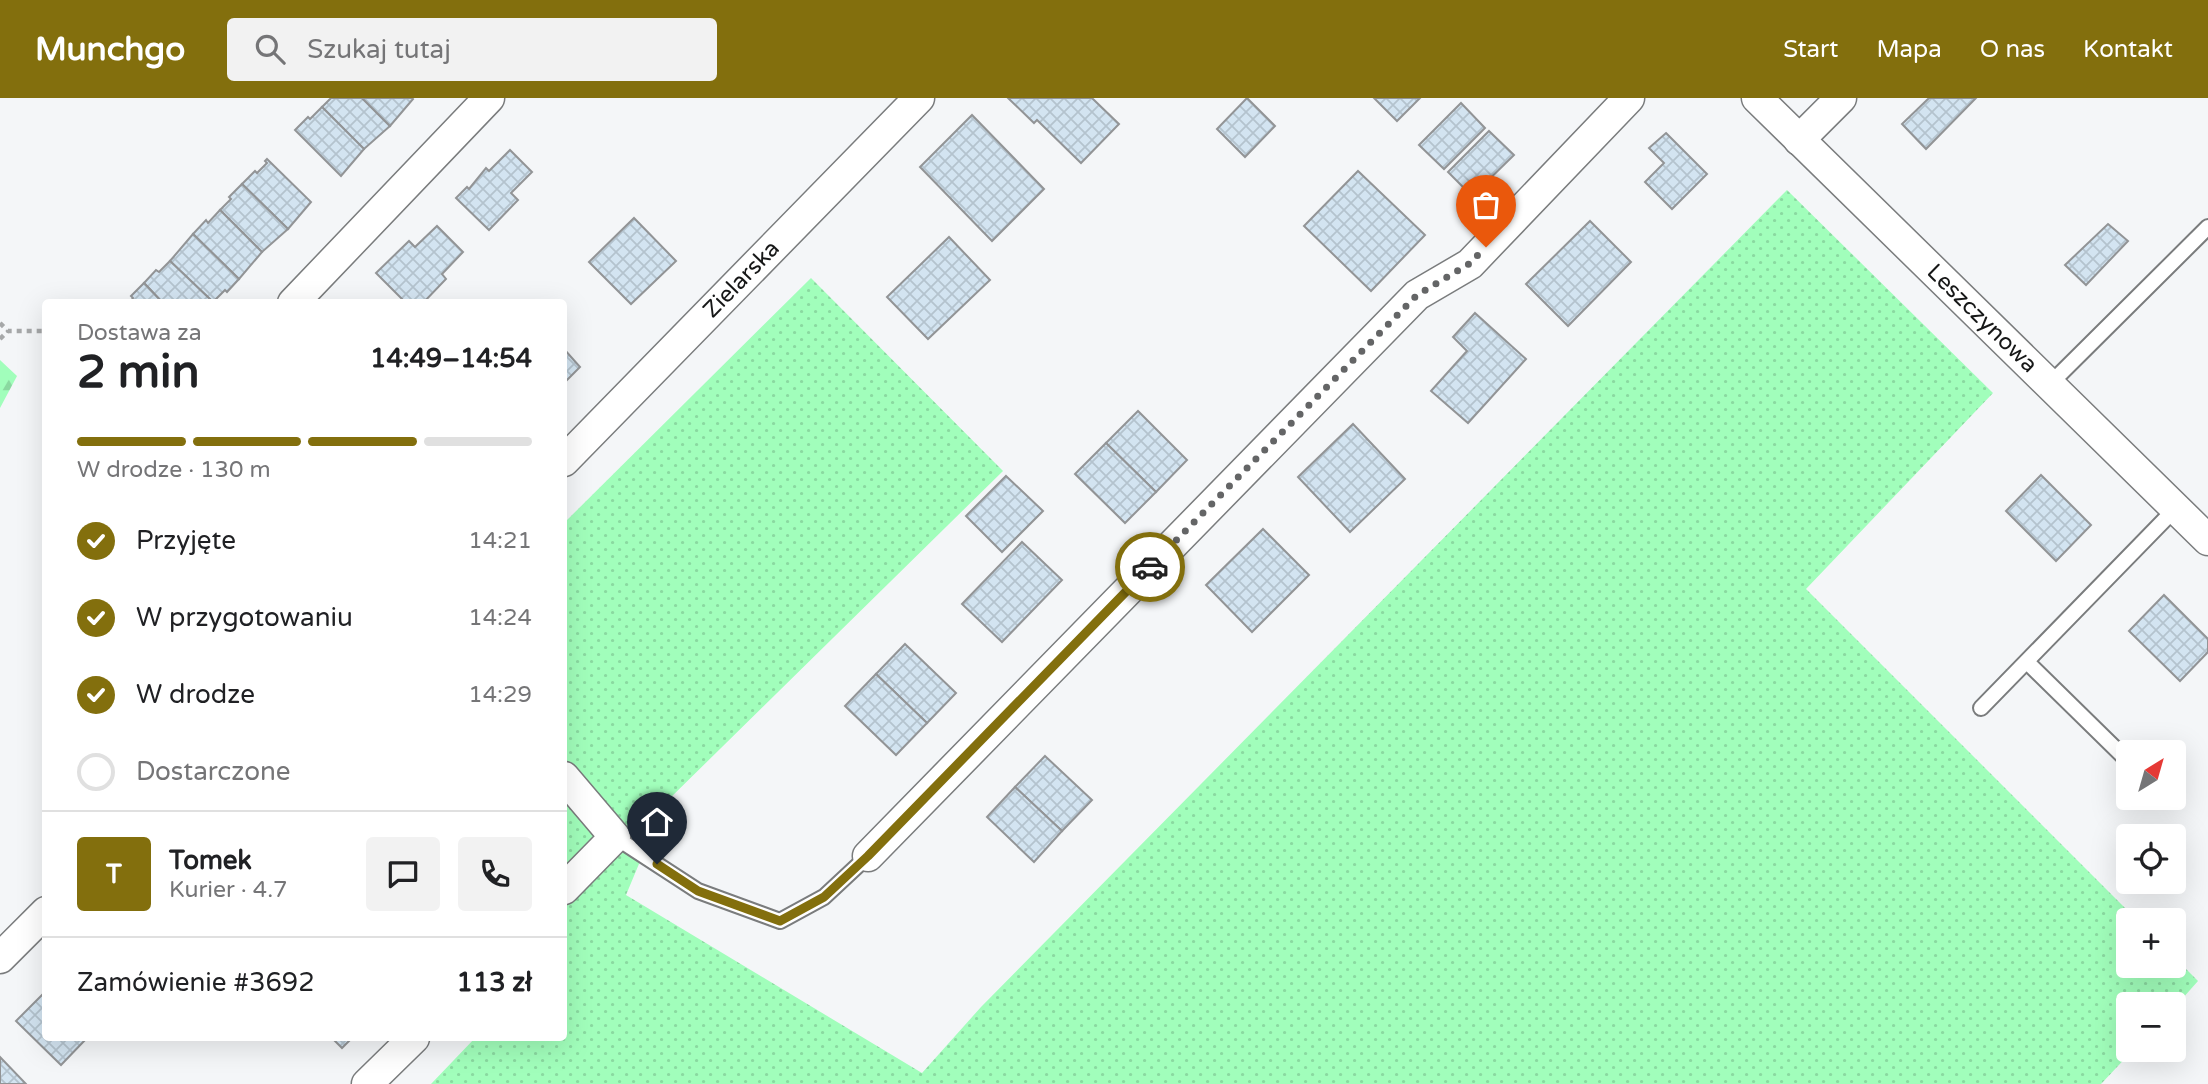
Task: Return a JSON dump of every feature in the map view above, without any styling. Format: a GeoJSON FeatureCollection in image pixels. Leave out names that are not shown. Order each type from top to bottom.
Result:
{"type":"FeatureCollection","features":[{"type":"Feature","properties":{"kind":"street","name":"Zielarska"},"geometry":{"type":"LineString","coordinates":[[567,458],[919,98]]}},
{"type":"Feature","properties":{"kind":"street"},"geometry":{"type":"LineString","coordinates":[[868,856],[1417,295],[1469,264],[1629,98]]}},
{"type":"Feature","properties":{"kind":"street","name":"Leszczynowa"},"geometry":{"type":"LineString","coordinates":[[1757,98],[2208,540]]}},
{"type":"Feature","properties":{"kind":"street"},"geometry":{"type":"LineString","coordinates":[[1799,140],[1841,98]]}},
{"type":"Feature","properties":{"kind":"street"},"geometry":{"type":"LineString","coordinates":[[297,299],[489,99]]}},
{"type":"Feature","properties":{"kind":"street"},"geometry":{"type":"LineString","coordinates":[[567,781],[615,837],[567,886]]}},
{"type":"Feature","properties":{"kind":"street"},"geometry":{"type":"LineString","coordinates":[[0,958],[42,916]]}},
{"type":"Feature","properties":{"kind":"street"},"geometry":{"type":"LineString","coordinates":[[367,1084],[411,1041]]}},
{"type":"Feature","properties":{"kind":"lane"},"geometry":{"type":"LineString","coordinates":[[2049,385],[2208,227]]}},
{"type":"Feature","properties":{"kind":"lane"},"geometry":{"type":"LineString","coordinates":[[1981,708],[2175,509]]}},
{"type":"Feature","properties":{"kind":"lane"},"geometry":{"type":"LineString","coordinates":[[2027,662],[2116,749]]}},
{"type":"Feature","properties":{"kind":"lane"},"geometry":{"type":"LineString","coordinates":[[615,837],[698,891],[780,921],[824,897],[868,856]]}},
{"type":"Feature","properties":{"kind":"path"},"geometry":{"type":"LineString","coordinates":[[0,323],[8,331],[42,331]]}},
{"type":"Feature","properties":{"kind":"path"},"geometry":{"type":"LineString","coordinates":[[0,339],[8,331]]}},
{"type":"Feature","properties":{"kind":"green space"},"geometry":{"type":"Polygon","coordinates":[[[1787,190],[1993,393],[1806,589],[2125,908],[2116,908],[2116,978],[2186,978],[2186,969],[2198,981],[2186,994],[2186,992],[2116,992],[2116,1062],[2122,1062],[2101,1084],[431,1084],[472,1041],[567,1041],[567,520],[811,278],[1003,471],[664,804],[626,895],[922,1073],[981,1007],[1787,190]]]}},
{"type":"Feature","properties":{"kind":"green space"},"geometry":{"type":"Polygon","coordinates":[[[0,360],[17,376],[0,408],[0,360]]]}},
{"type":"Feature","properties":{"kind":"building"},"geometry":{"type":"Polygon","coordinates":[[[331,98],[362,98],[390,126],[364,149],[322,107],[331,98]]]}},
{"type":"Feature","properties":{"kind":"building"},"geometry":{"type":"Polygon","coordinates":[[[362,98],[412,98],[413,99],[390,126],[362,98]]]}},
{"type":"Feature","properties":{"kind":"building"},"geometry":{"type":"Polygon","coordinates":[[[1008,98],[1092,98],[1119,124],[1081,163],[1037,120],[1034,123],[1008,98]]]}},
{"type":"Feature","properties":{"kind":"building"},"geometry":{"type":"Polygon","coordinates":[[[1247,98],[1275,126],[1245,157],[1217,129],[1247,98]]]}},
{"type":"Feature","properties":{"kind":"building"},"geometry":{"type":"Polygon","coordinates":[[[1374,98],[1420,98],[1397,121],[1374,98]]]}},
{"type":"Feature","properties":{"kind":"building"},"geometry":{"type":"Polygon","coordinates":[[[1929,98],[1976,98],[1926,149],[1902,124],[1929,98]]]}},
{"type":"Feature","properties":{"kind":"building"},"geometry":{"type":"Polygon","coordinates":[[[1461,103],[1485,128],[1444,169],[1419,145],[1461,103]]]}},
{"type":"Feature","properties":{"kind":"building"},"geometry":{"type":"Polygon","coordinates":[[[322,107],[364,149],[341,176],[295,130],[322,107]]]}},
{"type":"Feature","properties":{"kind":"building"},"geometry":{"type":"Polygon","coordinates":[[[972,115],[1044,189],[992,241],[920,167],[972,115]]]}},
{"type":"Feature","properties":{"kind":"building"},"geometry":{"type":"Polygon","coordinates":[[[1489,131],[1514,155],[1472,196],[1448,172],[1489,131]]]}},
{"type":"Feature","properties":{"kind":"building"},"geometry":{"type":"Polygon","coordinates":[[[1666,133],[1707,174],[1672,209],[1645,182],[1664,163],[1649,148],[1666,133]]]}},
{"type":"Feature","properties":{"kind":"building"},"geometry":{"type":"Polygon","coordinates":[[[510,150],[532,172],[511,193],[518,200],[489,230],[456,198],[467,187],[469,189],[486,168],[489,171],[510,150]]]}},
{"type":"Feature","properties":{"kind":"building"},"geometry":{"type":"Polygon","coordinates":[[[267,159],[311,202],[288,229],[242,184],[267,163],[267,159]]]}},
{"type":"Feature","properties":{"kind":"building"},"geometry":{"type":"Polygon","coordinates":[[[1358,171],[1425,235],[1371,291],[1304,226],[1358,171]]]}},
{"type":"Feature","properties":{"kind":"building"},"geometry":{"type":"Polygon","coordinates":[[[242,184],[288,229],[262,252],[220,210],[242,184]]]}},
{"type":"Feature","properties":{"kind":"building"},"geometry":{"type":"Polygon","coordinates":[[[220,210],[262,252],[239,279],[193,234],[220,210]]]}},
{"type":"Feature","properties":{"kind":"building"},"geometry":{"type":"Polygon","coordinates":[[[634,218],[676,261],[631,304],[589,262],[634,218]]]}},
{"type":"Feature","properties":{"kind":"building"},"geometry":{"type":"Polygon","coordinates":[[[1590,221],[1631,262],[1568,326],[1526,284],[1590,221]]]}},
{"type":"Feature","properties":{"kind":"building"},"geometry":{"type":"Polygon","coordinates":[[[2108,224],[2128,241],[2086,285],[2065,265],[2108,224]]]}},
{"type":"Feature","properties":{"kind":"building"},"geometry":{"type":"Polygon","coordinates":[[[437,226],[463,252],[442,274],[446,279],[427,299],[402,299],[376,273],[409,241],[415,247],[437,226]]]}},
{"type":"Feature","properties":{"kind":"building"},"geometry":{"type":"Polygon","coordinates":[[[193,234],[239,279],[227,292],[225,290],[216,299],[210,299],[170,261],[193,234]]]}},
{"type":"Feature","properties":{"kind":"building"},"geometry":{"type":"Polygon","coordinates":[[[949,237],[990,280],[928,339],[887,297],[949,237]]]}},
{"type":"Feature","properties":{"kind":"building"},"geometry":{"type":"Polygon","coordinates":[[[170,261],[210,299],[159,299],[144,283],[156,270],[159,272],[170,261]]]}},
{"type":"Feature","properties":{"kind":"building"},"geometry":{"type":"Polygon","coordinates":[[[144,283],[159,299],[132,299],[131,296],[144,283]]]}},
{"type":"Feature","properties":{"kind":"building"},"geometry":{"type":"Polygon","coordinates":[[[1475,313],[1526,359],[1468,423],[1431,391],[1467,351],[1453,337],[1475,313]]]}},
{"type":"Feature","properties":{"kind":"building"},"geometry":{"type":"Polygon","coordinates":[[[567,352],[580,367],[567,380],[567,352]]]}},
{"type":"Feature","properties":{"kind":"building"},"geometry":{"type":"Polygon","coordinates":[[[1138,411],[1187,460],[1156,492],[1106,443],[1138,411]]]}},
{"type":"Feature","properties":{"kind":"building"},"geometry":{"type":"Polygon","coordinates":[[[1353,424],[1405,479],[1350,532],[1298,477],[1353,424]]]}},
{"type":"Feature","properties":{"kind":"building"},"geometry":{"type":"Polygon","coordinates":[[[1106,443],[1156,492],[1125,523],[1075,474],[1106,443]]]}},
{"type":"Feature","properties":{"kind":"building"},"geometry":{"type":"Polygon","coordinates":[[[2041,475],[2091,525],[2056,561],[2006,511],[2041,475]]]}},
{"type":"Feature","properties":{"kind":"building"},"geometry":{"type":"Polygon","coordinates":[[[1006,476],[1043,511],[1002,552],[966,516],[1006,476]]]}},
{"type":"Feature","properties":{"kind":"building"},"geometry":{"type":"Polygon","coordinates":[[[1263,529],[1309,575],[1252,632],[1206,585],[1263,529]]]}},
{"type":"Feature","properties":{"kind":"building"},"geometry":{"type":"Polygon","coordinates":[[[1022,542],[1062,580],[1002,642],[962,604],[1022,542]]]}},
{"type":"Feature","properties":{"kind":"building"},"geometry":{"type":"Polygon","coordinates":[[[2164,595],[2208,639],[2208,652],[2180,681],[2129,631],[2164,595]]]}},
{"type":"Feature","properties":{"kind":"building"},"geometry":{"type":"Polygon","coordinates":[[[905,644],[956,693],[927,723],[876,674],[905,644]]]}},
{"type":"Feature","properties":{"kind":"building"},"geometry":{"type":"Polygon","coordinates":[[[876,674],[927,723],[896,755],[845,706],[876,674]]]}},
{"type":"Feature","properties":{"kind":"building"},"geometry":{"type":"Polygon","coordinates":[[[1045,756],[1092,800],[1062,831],[1015,787],[1045,756]]]}},
{"type":"Feature","properties":{"kind":"building"},"geometry":{"type":"Polygon","coordinates":[[[1015,787],[1062,831],[1034,862],[987,817],[1015,787]]]}},
{"type":"Feature","properties":{"kind":"building"},"geometry":{"type":"Polygon","coordinates":[[[42,995],[42,1041],[84,1041],[61,1065],[16,1021],[42,995]]]}},
{"type":"Feature","properties":{"kind":"building"},"geometry":{"type":"Polygon","coordinates":[[[335,1041],[349,1041],[342,1048],[335,1041]]]}},
{"type":"Feature","properties":{"kind":"building"},"geometry":{"type":"Polygon","coordinates":[[[0,1057],[26,1084],[0,1084],[0,1057]]]}},
{"type":"Feature","properties":{"kind":"way so far"},"geometry":{"type":"LineString","coordinates":[[1150,567],[1417,295],[1469,264],[1486,247]]}},
{"type":"Feature","properties":{"kind":"route"},"geometry":{"type":"LineString","coordinates":[[657,864],[698,891],[780,921],[824,897],[868,856],[1150,567]]}}]}
